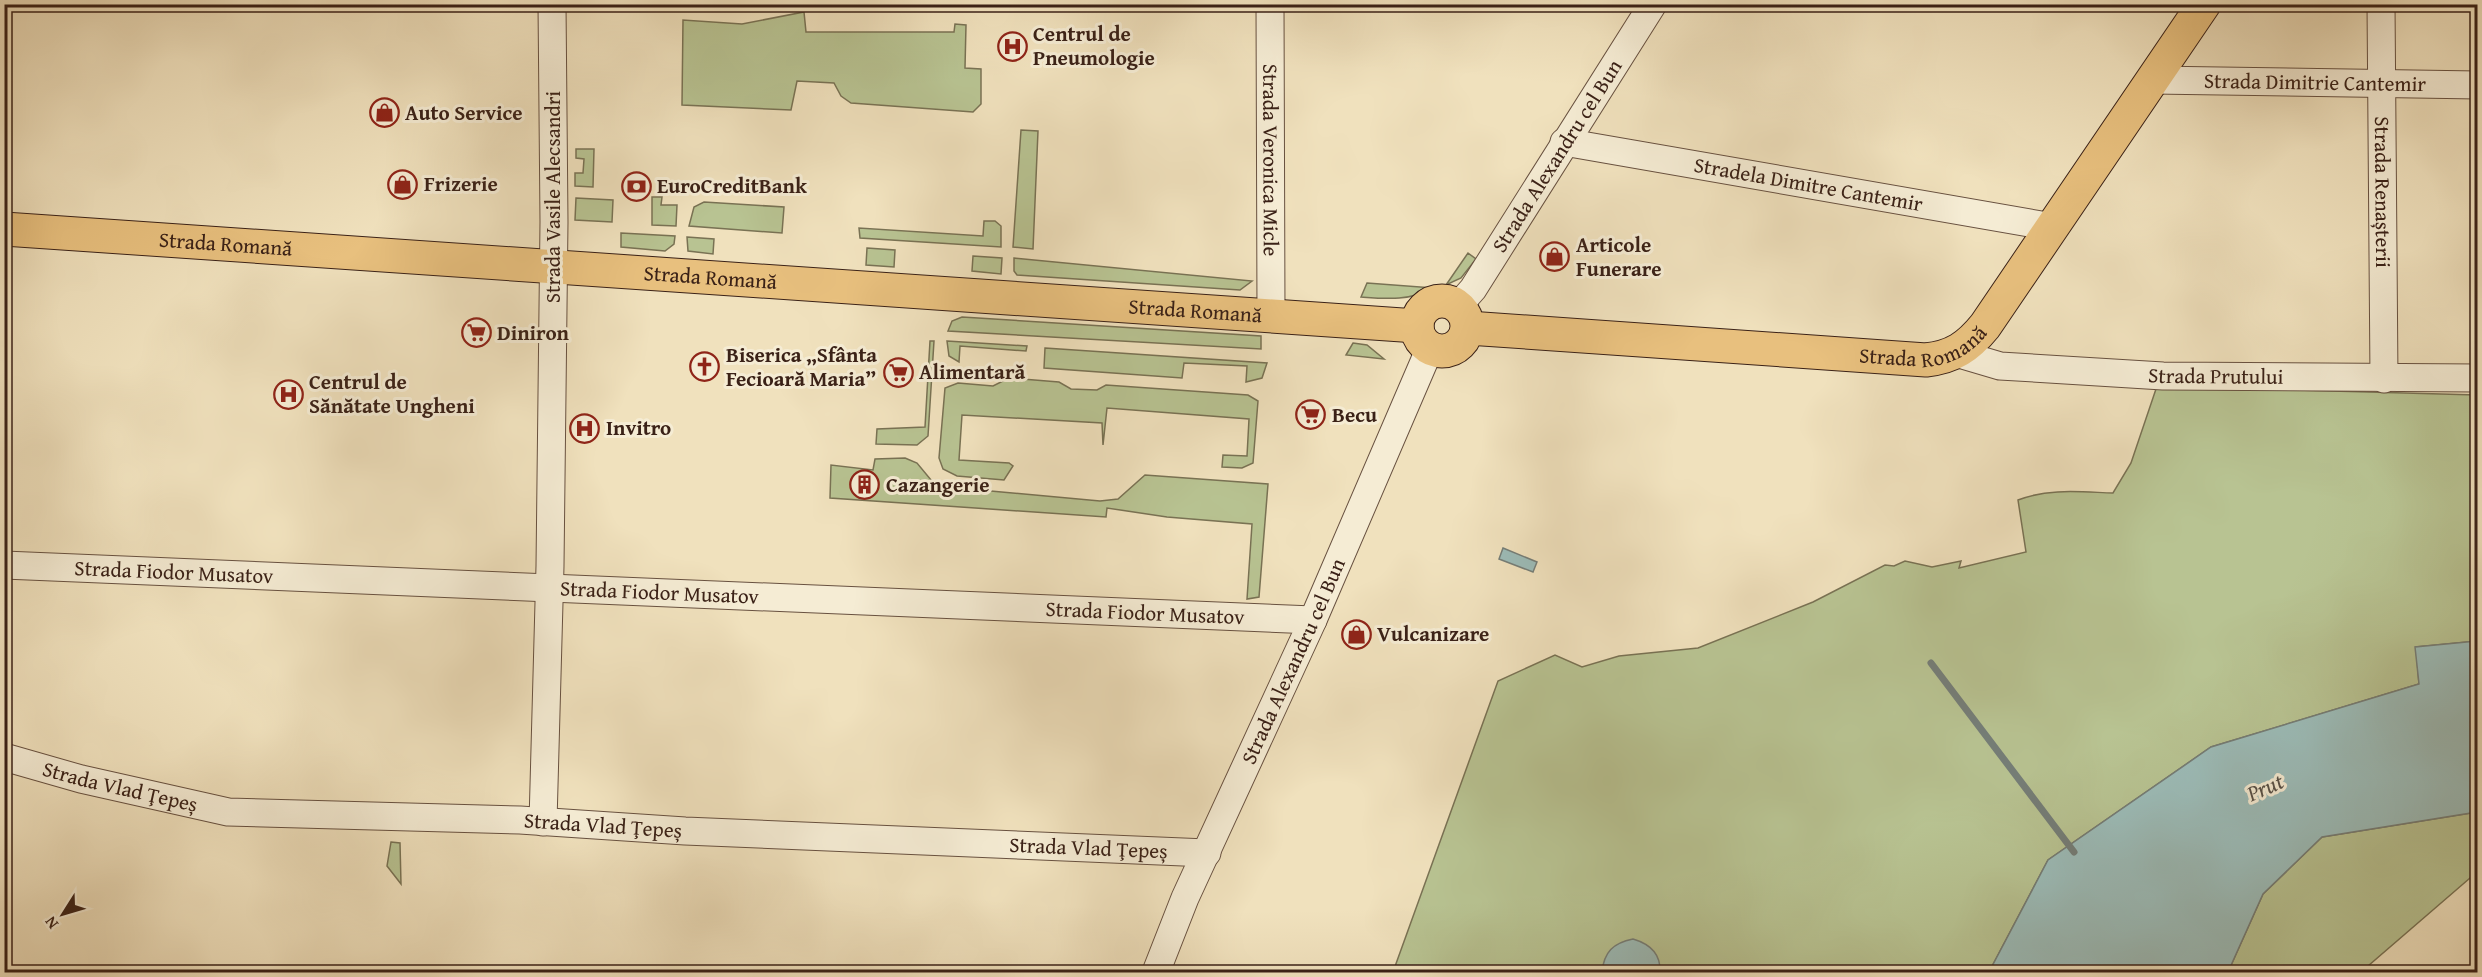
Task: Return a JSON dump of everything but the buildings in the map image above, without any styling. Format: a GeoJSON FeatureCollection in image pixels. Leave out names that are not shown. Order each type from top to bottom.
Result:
{"type":"FeatureCollection","features":[{"type":"Feature","properties":{"kind":"main road","name":"Strada Romană"},"geometry":{"type":"LineString","coordinates":[[1463,317],[1926,360],[1956,353],[1970,344],[1985,326],[2204,4]]}},
{"type":"Feature","properties":{"kind":"main road","name":"Strada Romană"},"geometry":{"type":"LineString","coordinates":[[4,229],[1271,314],[1424,337]]}},
{"type":"Feature","properties":{"kind":"main road"},"geometry":{"type":"LineString","coordinates":[[1440,300],[1463,317],[1461,343],[1455,348],[1438,351],[1424,337],[1419,316],[1431,303],[1440,300]]}},
{"type":"Feature","properties":{"kind":"street","name":"Strada Vasile Alecsandri"},"geometry":{"type":"LineString","coordinates":[[543,822],[550,589],[554,267],[552,4]]}},
{"type":"Feature","properties":{"kind":"street","name":"Strada Veronica Micle"},"geometry":{"type":"LineString","coordinates":[[1270,4],[1271,314]]}},
{"type":"Feature","properties":{"kind":"street","name":"Strada Alexandru cel Bun"},"geometry":{"type":"LineString","coordinates":[[1463,317],[1473,289],[1653,4]]}},
{"type":"Feature","properties":{"kind":"street","name":"Strada Renașterii"},"geometry":{"type":"LineString","coordinates":[[2380,4],[2384,379]]}},
{"type":"Feature","properties":{"kind":"street","name":"Strada Dimitrie Cantemir"},"geometry":{"type":"LineString","coordinates":[[2152,80],[2478,85]]}},
{"type":"Feature","properties":{"kind":"street","name":"Stradela Dimitre Cantemir"},"geometry":{"type":"LineString","coordinates":[[1564,142],[2053,227]]}},
{"type":"Feature","properties":{"kind":"street","name":"Strada Alexandru cel Bun"},"geometry":{"type":"LineString","coordinates":[[1156,972],[1185,898],[1313,620],[1424,337]]}},
{"type":"Feature","properties":{"kind":"street","name":"Strada Prutului"},"geometry":{"type":"LineString","coordinates":[[1956,353],[2000,366],[2163,376],[2478,378]]}},
{"type":"Feature","properties":{"kind":"street","name":"Strada Fiodor Musatov"},"geometry":{"type":"LineString","coordinates":[[4,565],[129,568],[550,589],[1313,620]]}},
{"type":"Feature","properties":{"kind":"street","name":"Strada Vlad Ţepeș"},"geometry":{"type":"LineString","coordinates":[[4,757],[81,779],[228,812],[543,822],[1207,853]]}},
{"type":"Feature","properties":{"kind":"green space"},"geometry":{"type":"Polygon","coordinates":[[[804,12],[806,32],[954,32],[955,24],[966,25],[965,68],[981,69],[981,104],[973,112],[851,103],[841,96],[834,83],[797,81],[791,110],[682,105],[683,20],[742,24],[804,12]]]}},
{"type":"Feature","properties":{"kind":"green space"},"geometry":{"type":"Polygon","coordinates":[[[1021,130],[1038,131],[1033,249],[1013,247],[1021,130]]]}},
{"type":"Feature","properties":{"kind":"green space"},"geometry":{"type":"Polygon","coordinates":[[[576,149],[594,149],[593,187],[575,186],[575,173],[583,173],[584,159],[576,158],[576,149]]]}},
{"type":"Feature","properties":{"kind":"green space"},"geometry":{"type":"Polygon","coordinates":[[[652,197],[662,197],[661,205],[677,205],[676,226],[652,225],[652,197]]]}},
{"type":"Feature","properties":{"kind":"green space"},"geometry":{"type":"Polygon","coordinates":[[[576,198],[613,200],[612,222],[575,220],[576,198]]]}},
{"type":"Feature","properties":{"kind":"green space"},"geometry":{"type":"Polygon","coordinates":[[[704,202],[784,207],[782,233],[689,226],[694,207],[704,202]]]}},
{"type":"Feature","properties":{"kind":"green space"},"geometry":{"type":"Polygon","coordinates":[[[984,221],[995,221],[1001,226],[1001,247],[860,238],[859,228],[983,236],[984,221]]]}},
{"type":"Feature","properties":{"kind":"green space"},"geometry":{"type":"Polygon","coordinates":[[[621,233],[675,236],[674,244],[665,251],[621,247],[621,233]]]}},
{"type":"Feature","properties":{"kind":"green space"},"geometry":{"type":"Polygon","coordinates":[[[687,237],[714,239],[713,254],[688,251],[687,237]]]}},
{"type":"Feature","properties":{"kind":"green space"},"geometry":{"type":"Polygon","coordinates":[[[867,248],[895,250],[894,267],[866,265],[867,248]]]}},
{"type":"Feature","properties":{"kind":"green space"},"geometry":{"type":"Polygon","coordinates":[[[1468,253],[1476,259],[1461,278],[1446,285],[1468,253]]]}},
{"type":"Feature","properties":{"kind":"green space"},"geometry":{"type":"Polygon","coordinates":[[[973,256],[1002,258],[1001,274],[972,271],[973,256]]]}},
{"type":"Feature","properties":{"kind":"green space"},"geometry":{"type":"Polygon","coordinates":[[[1014,258],[1252,281],[1240,290],[1017,275],[1014,271],[1014,258]]]}},
{"type":"Feature","properties":{"kind":"green space"},"geometry":{"type":"Polygon","coordinates":[[[1367,283],[1434,288],[1407,297],[1361,297],[1367,283]]]}},
{"type":"Feature","properties":{"kind":"green space"},"geometry":{"type":"Polygon","coordinates":[[[962,317],[1261,336],[1261,349],[948,331],[952,321],[962,317]]]}},
{"type":"Feature","properties":{"kind":"green space"},"geometry":{"type":"Polygon","coordinates":[[[930,341],[934,341],[928,436],[917,445],[876,444],[877,429],[925,427],[930,341]]]}},
{"type":"Feature","properties":{"kind":"green space"},"geometry":{"type":"Polygon","coordinates":[[[947,341],[1027,346],[1026,351],[960,346],[959,362],[949,356],[947,341]]]}},
{"type":"Feature","properties":{"kind":"green space"},"geometry":{"type":"Polygon","coordinates":[[[1353,343],[1367,345],[1384,359],[1346,355],[1353,343]]]}},
{"type":"Feature","properties":{"kind":"green space"},"geometry":{"type":"Polygon","coordinates":[[[1045,348],[1267,363],[1262,378],[1246,382],[1247,366],[1184,363],[1182,378],[1044,368],[1045,348]]]}},
{"type":"Feature","properties":{"kind":"green space"},"geometry":{"type":"Polygon","coordinates":[[[1009,378],[1059,382],[1071,389],[1097,390],[1106,385],[1248,395],[1258,401],[1253,463],[1242,468],[1222,467],[1223,455],[1247,456],[1249,419],[1107,408],[1103,445],[1102,423],[962,415],[959,460],[1009,463],[1013,466],[1004,480],[957,476],[943,469],[939,458],[945,388],[958,383],[993,386],[1009,378]]]}},
{"type":"Feature","properties":{"kind":"green space"},"geometry":{"type":"Polygon","coordinates":[[[2157,386],[2477,395],[2477,641],[2416,647],[2419,684],[2211,747],[2048,860],[1989,972],[1393,972],[1498,681],[1555,655],[1582,667],[1619,656],[1698,648],[1813,602],[1885,565],[1894,566],[1905,561],[1932,567],[1961,561],[1959,568],[2026,552],[2018,500],[2053,492],[2113,493],[2131,463],[2157,386]]]}},
{"type":"Feature","properties":{"kind":"green space"},"geometry":{"type":"Polygon","coordinates":[[[905,458],[917,463],[936,486],[1100,501],[1118,499],[1145,475],[1268,484],[1259,597],[1247,599],[1252,524],[1167,517],[1107,508],[1106,517],[830,498],[831,465],[873,470],[875,459],[905,458]]]}},
{"type":"Feature","properties":{"kind":"green space"},"geometry":{"type":"Polygon","coordinates":[[[2477,812],[2477,872],[2361,972],[2228,972],[2263,894],[2322,837],[2477,812]]]}},
{"type":"Feature","properties":{"kind":"green space"},"geometry":{"type":"Polygon","coordinates":[[[391,842],[400,843],[401,884],[387,866],[391,842]]]}},
{"type":"Feature","properties":{"kind":"water"},"geometry":{"type":"Polygon","coordinates":[[[1503,548],[1537,562],[1533,572],[1499,559],[1503,548]]]}},
{"type":"Feature","properties":{"kind":"water","name":"Prut"},"geometry":{"type":"Polygon","coordinates":[[[2477,641],[2477,812],[2322,837],[2263,894],[2228,972],[1989,972],[2048,860],[2211,747],[2419,684],[2415,647],[2477,641]]]}},
{"type":"Feature","properties":{"kind":"water"},"geometry":{"type":"Polygon","coordinates":[[[1633,939],[1645,944],[1653,951],[1659,960],[1660,972],[1602,972],[1607,954],[1620,943],[1633,939]]]}},
{"type":"Feature","properties":{"kind":"waterway"},"geometry":{"type":"LineString","coordinates":[[1931,663],[2074,852]]}},
{"type":"Feature","properties":{"kind":"place","name":"Centrul de Pneumologie"},"geometry":{"type":"Point","coordinates":[1012,46]}},
{"type":"Feature","properties":{"kind":"place","name":"Auto Service"},"geometry":{"type":"Point","coordinates":[384,113]}},
{"type":"Feature","properties":{"kind":"place","name":"Frizerie"},"geometry":{"type":"Point","coordinates":[403,184]}},
{"type":"Feature","properties":{"kind":"place","name":"EuroCreditBank"},"geometry":{"type":"Point","coordinates":[636,186]}},
{"type":"Feature","properties":{"kind":"place","name":"Articole Funerare"},"geometry":{"type":"Point","coordinates":[1555,257]}},
{"type":"Feature","properties":{"kind":"place","name":"Diniron"},"geometry":{"type":"Point","coordinates":[476,333]}},
{"type":"Feature","properties":{"kind":"place","name":"Biserica „Sfânta Fecioară Maria”"},"geometry":{"type":"Point","coordinates":[705,367]}},
{"type":"Feature","properties":{"kind":"place","name":"Alimentară"},"geometry":{"type":"Point","coordinates":[898,372]}},
{"type":"Feature","properties":{"kind":"place","name":"Centrul de Sănătate Ungheni"},"geometry":{"type":"Point","coordinates":[288,394]}},
{"type":"Feature","properties":{"kind":"place","name":"Becu"},"geometry":{"type":"Point","coordinates":[1311,415]}},
{"type":"Feature","properties":{"kind":"place","name":"Invitro"},"geometry":{"type":"Point","coordinates":[585,428]}},
{"type":"Feature","properties":{"kind":"place","name":"Cazangerie"},"geometry":{"type":"Point","coordinates":[865,485]}},
{"type":"Feature","properties":{"kind":"place","name":"Vulcanizare"},"geometry":{"type":"Point","coordinates":[1356,634]}}]}
